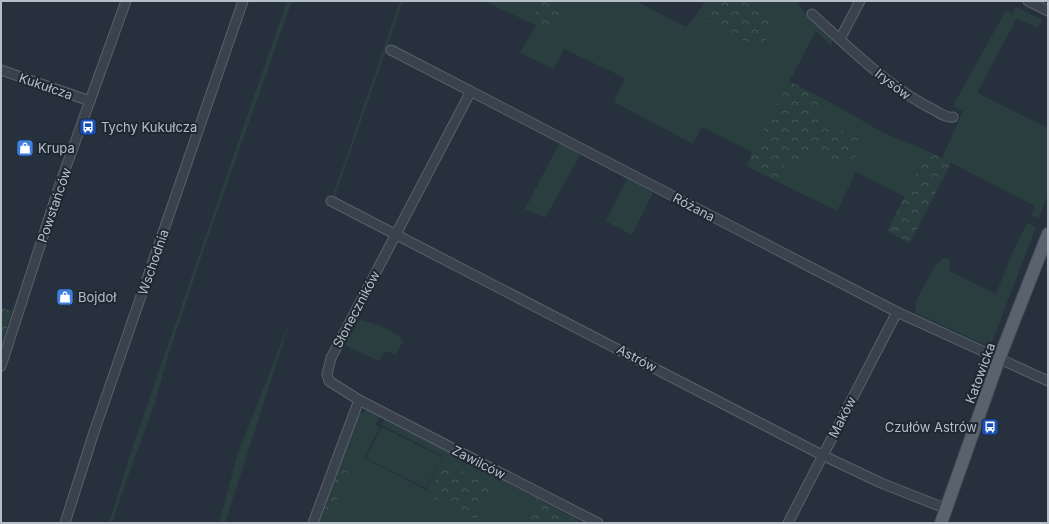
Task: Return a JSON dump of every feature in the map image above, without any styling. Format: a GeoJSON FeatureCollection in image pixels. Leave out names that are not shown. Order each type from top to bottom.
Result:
{"type":"FeatureCollection","features":[{"type":"Feature","properties":{"kind":"main road","name":"Katowicka"},"geometry":{"type":"LineString","coordinates":[[941,523],[999,359],[1048,234]]}},
{"type":"Feature","properties":{"kind":"street","name":"Powstańców"},"geometry":{"type":"LineString","coordinates":[[2,360],[61,182],[126,1]]}},
{"type":"Feature","properties":{"kind":"street","name":"Wschodnia"},"geometry":{"type":"LineString","coordinates":[[65,523],[97,425],[243,1]]}},
{"type":"Feature","properties":{"kind":"street"},"geometry":{"type":"LineString","coordinates":[[840,39],[860,1]]}},
{"type":"Feature","properties":{"kind":"street"},"geometry":{"type":"LineString","coordinates":[[1028,1],[1048,11]]}},
{"type":"Feature","properties":{"kind":"street","name":"Irysów"},"geometry":{"type":"LineString","coordinates":[[812,14],[881,76],[914,100],[945,115],[953,117]]}},
{"type":"Feature","properties":{"kind":"street","name":"Różana"},"geometry":{"type":"LineString","coordinates":[[391,50],[896,312],[1048,381]]}},
{"type":"Feature","properties":{"kind":"street","name":"Kukułcza"},"geometry":{"type":"LineString","coordinates":[[1,70],[90,101]]}},
{"type":"Feature","properties":{"kind":"street","name":"Słoneczników"},"geometry":{"type":"LineString","coordinates":[[359,400],[329,381],[327,374],[328,366],[471,91]]}},
{"type":"Feature","properties":{"kind":"street","name":"Astrów"},"geometry":{"type":"LineString","coordinates":[[331,201],[822,455],[881,483],[947,509]]}},
{"type":"Feature","properties":{"kind":"street","name":"Maków"},"geometry":{"type":"LineString","coordinates":[[788,523],[896,312]]}},
{"type":"Feature","properties":{"kind":"street"},"geometry":{"type":"LineString","coordinates":[[313,523],[359,400]]}},
{"type":"Feature","properties":{"kind":"street","name":"Zawilców"},"geometry":{"type":"LineString","coordinates":[[359,400],[598,523]]}},
{"type":"Feature","properties":{"kind":"green space"},"geometry":{"type":"Polygon","coordinates":[[[287,1],[292,1],[203,252],[167,359],[155,403],[112,523],[109,523],[132,449],[287,1]]]}},
{"type":"Feature","properties":{"kind":"green space"},"geometry":{"type":"Polygon","coordinates":[[[400,1],[403,1],[335,196],[333,195],[400,1]]]}},
{"type":"Feature","properties":{"kind":"green space"},"geometry":{"type":"Polygon","coordinates":[[[484,1],[542,1],[529,22],[484,1]]]}},
{"type":"Feature","properties":{"kind":"green space"},"geometry":{"type":"Polygon","coordinates":[[[542,1],[551,1],[564,11],[551,32],[529,22],[542,1]]]}},
{"type":"Feature","properties":{"kind":"green space"},"geometry":{"type":"Polygon","coordinates":[[[551,1],[636,1],[686,27],[706,1],[715,1],[705,21],[735,35],[751,47],[743,1],[796,1],[806,14],[833,38],[831,46],[816,31],[752,152],[702,127],[693,144],[614,102],[625,78],[564,49],[554,69],[520,53],[536,25],[551,32],[564,11],[551,1]]]}},
{"type":"Feature","properties":{"kind":"green space"},"geometry":{"type":"Polygon","coordinates":[[[715,1],[749,4],[768,17],[775,25],[762,47],[751,47],[735,35],[705,21],[715,1]]]}},
{"type":"Feature","properties":{"kind":"green space"},"geometry":{"type":"Polygon","coordinates":[[[1016,7],[1042,20],[1038,28],[1017,18],[977,93],[1048,128],[1048,193],[1039,218],[1031,215],[1035,206],[942,158],[963,111],[953,106],[1006,10],[1012,14],[1016,7]]]}},
{"type":"Feature","properties":{"kind":"green space"},"geometry":{"type":"Polygon","coordinates":[[[789,81],[824,99],[817,129],[846,131],[862,141],[855,159],[841,163],[807,151],[798,162],[785,163],[778,182],[747,166],[752,152],[789,81]]]}},
{"type":"Feature","properties":{"kind":"green space"},"geometry":{"type":"Polygon","coordinates":[[[824,99],[882,132],[928,151],[905,197],[856,172],[837,211],[778,182],[785,163],[807,151],[841,163],[862,141],[846,131],[817,129],[824,99]]]}},
{"type":"Feature","properties":{"kind":"green space"},"geometry":{"type":"Polygon","coordinates":[[[560,142],[580,155],[545,218],[525,209],[560,142]]]}},
{"type":"Feature","properties":{"kind":"green space"},"geometry":{"type":"Polygon","coordinates":[[[928,151],[951,163],[910,243],[887,231],[928,151]]]}},
{"type":"Feature","properties":{"kind":"green space"},"geometry":{"type":"Polygon","coordinates":[[[627,178],[653,193],[632,235],[606,221],[627,178]]]}},
{"type":"Feature","properties":{"kind":"green space"},"geometry":{"type":"Polygon","coordinates":[[[1027,223],[1036,227],[992,342],[983,344],[916,313],[915,303],[936,264],[945,257],[950,260],[949,271],[996,294],[1013,251],[1027,223]]]}},
{"type":"Feature","properties":{"kind":"green space"},"geometry":{"type":"Polygon","coordinates":[[[1,308],[12,311],[1,347],[1,308]]]}},
{"type":"Feature","properties":{"kind":"green space"},"geometry":{"type":"Polygon","coordinates":[[[291,318],[225,523],[219,523],[238,453],[291,318]]]}},
{"type":"Feature","properties":{"kind":"green space"},"geometry":{"type":"Polygon","coordinates":[[[359,320],[383,327],[395,333],[403,341],[396,355],[385,351],[379,361],[344,345],[359,320]]]}},
{"type":"Feature","properties":{"kind":"green space"},"geometry":{"type":"Polygon","coordinates":[[[370,409],[380,416],[376,424],[380,428],[364,458],[426,490],[443,456],[382,425],[386,418],[536,498],[523,523],[328,523],[347,472],[338,469],[356,420],[359,414],[370,409]]]}},
{"type":"Feature","properties":{"kind":"green space"},"geometry":{"type":"Polygon","coordinates":[[[382,427],[442,457],[426,488],[366,458],[382,427]]]}},
{"type":"Feature","properties":{"kind":"green space"},"geometry":{"type":"Polygon","coordinates":[[[446,462],[494,488],[476,520],[428,495],[446,462]]]}},
{"type":"Feature","properties":{"kind":"green space"},"geometry":{"type":"Polygon","coordinates":[[[338,469],[348,472],[328,523],[318,523],[338,469]]]}},
{"type":"Feature","properties":{"kind":"green space"},"geometry":{"type":"Polygon","coordinates":[[[536,498],[576,519],[580,523],[523,523],[536,498]]]}},
{"type":"Feature","properties":{"kind":"place","name":"Tychy Kukułcza"},"geometry":{"type":"Point","coordinates":[88,127]}},
{"type":"Feature","properties":{"kind":"place","name":"Krupa"},"geometry":{"type":"Point","coordinates":[25,148]}},
{"type":"Feature","properties":{"kind":"place","name":"Bojdoł"},"geometry":{"type":"Point","coordinates":[65,297]}},
{"type":"Feature","properties":{"kind":"place","name":"Czułów Astrów"},"geometry":{"type":"Point","coordinates":[990,427]}}]}
